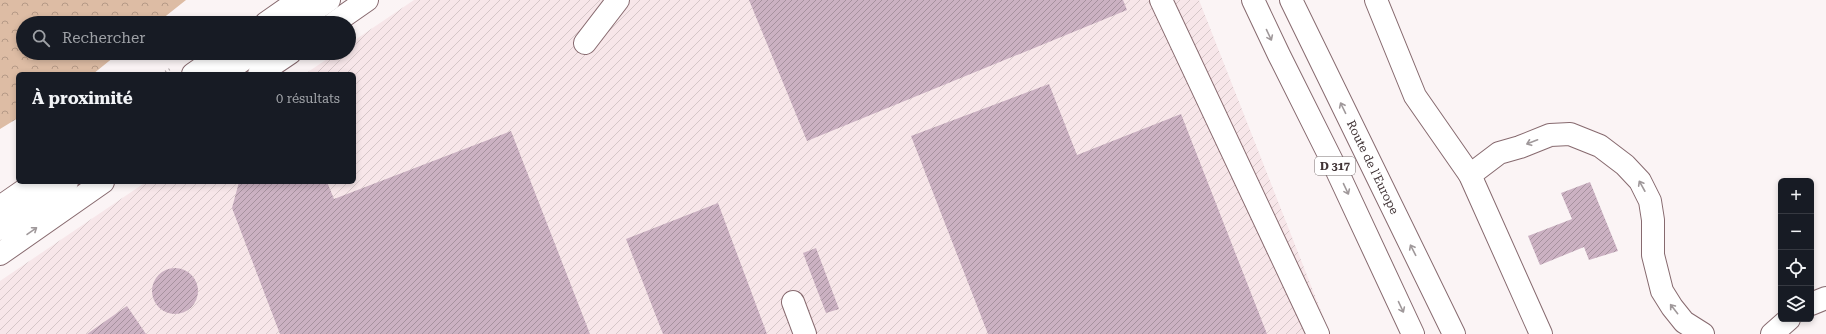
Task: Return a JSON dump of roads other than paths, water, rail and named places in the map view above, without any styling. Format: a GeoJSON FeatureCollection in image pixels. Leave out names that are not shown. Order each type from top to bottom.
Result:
{"type":"FeatureCollection","features":[{"type":"Feature","properties":{"kind":"main road"},"geometry":{"type":"LineString","coordinates":[[276,16],[299,0]]}},
{"type":"Feature","properties":{"kind":"main road"},"geometry":{"type":"LineString","coordinates":[[306,16],[329,0]]}},
{"type":"Feature","properties":{"kind":"main road"},"geometry":{"type":"LineString","coordinates":[[344,16],[368,0]]}},
{"type":"Feature","properties":{"kind":"main road"},"geometry":{"type":"LineString","coordinates":[[585,43],[618,0]]}},
{"type":"Feature","properties":{"kind":"main road"},"geometry":{"type":"LineString","coordinates":[[1161,0],[1318,334]]}},
{"type":"Feature","properties":{"kind":"main road","name":"D 317"},"geometry":{"type":"LineString","coordinates":[[1253,0],[1278,55],[1337,171],[1413,334]]}},
{"type":"Feature","properties":{"kind":"main road","name":"Route de l'Europe"},"geometry":{"type":"LineString","coordinates":[[1291,0],[1396,217],[1431,284],[1454,334]]}},
{"type":"Feature","properties":{"kind":"main road"},"geometry":{"type":"LineString","coordinates":[[1376,0],[1415,96],[1470,175],[1541,334]]}},
{"type":"Feature","properties":{"kind":"main road"},"geometry":{"type":"LineString","coordinates":[[196,72],[213,60]]}},
{"type":"Feature","properties":{"kind":"main road"},"geometry":{"type":"LineString","coordinates":[[226,72],[243,60]]}},
{"type":"Feature","properties":{"kind":"main road"},"geometry":{"type":"LineString","coordinates":[[262,72],[280,60]]}},
{"type":"Feature","properties":{"kind":"main road"},"geometry":{"type":"LineString","coordinates":[[1470,175],[1499,153],[1520,147],[1550,135],[1570,134],[1600,146],[1625,165],[1640,181],[1650,201],[1653,220],[1653,255],[1662,291],[1672,308],[1684,322],[1703,334]]}},
{"type":"Feature","properties":{"kind":"main road"},"geometry":{"type":"LineString","coordinates":[[0,207],[33,184]]}},
{"type":"Feature","properties":{"kind":"main road"},"geometry":{"type":"LineString","coordinates":[[0,229],[64,184]]}},
{"type":"Feature","properties":{"kind":"main road"},"geometry":{"type":"LineString","coordinates":[[0,254],[100,184]]}},
{"type":"Feature","properties":{"kind":"main road"},"geometry":{"type":"LineString","coordinates":[[1814,303],[1826,298]]}},
{"type":"Feature","properties":{"kind":"main road"},"geometry":{"type":"LineString","coordinates":[[793,302],[805,334]]}},
{"type":"Feature","properties":{"kind":"main road"},"geometry":{"type":"LineString","coordinates":[[1772,334],[1786,322]]}}]}
